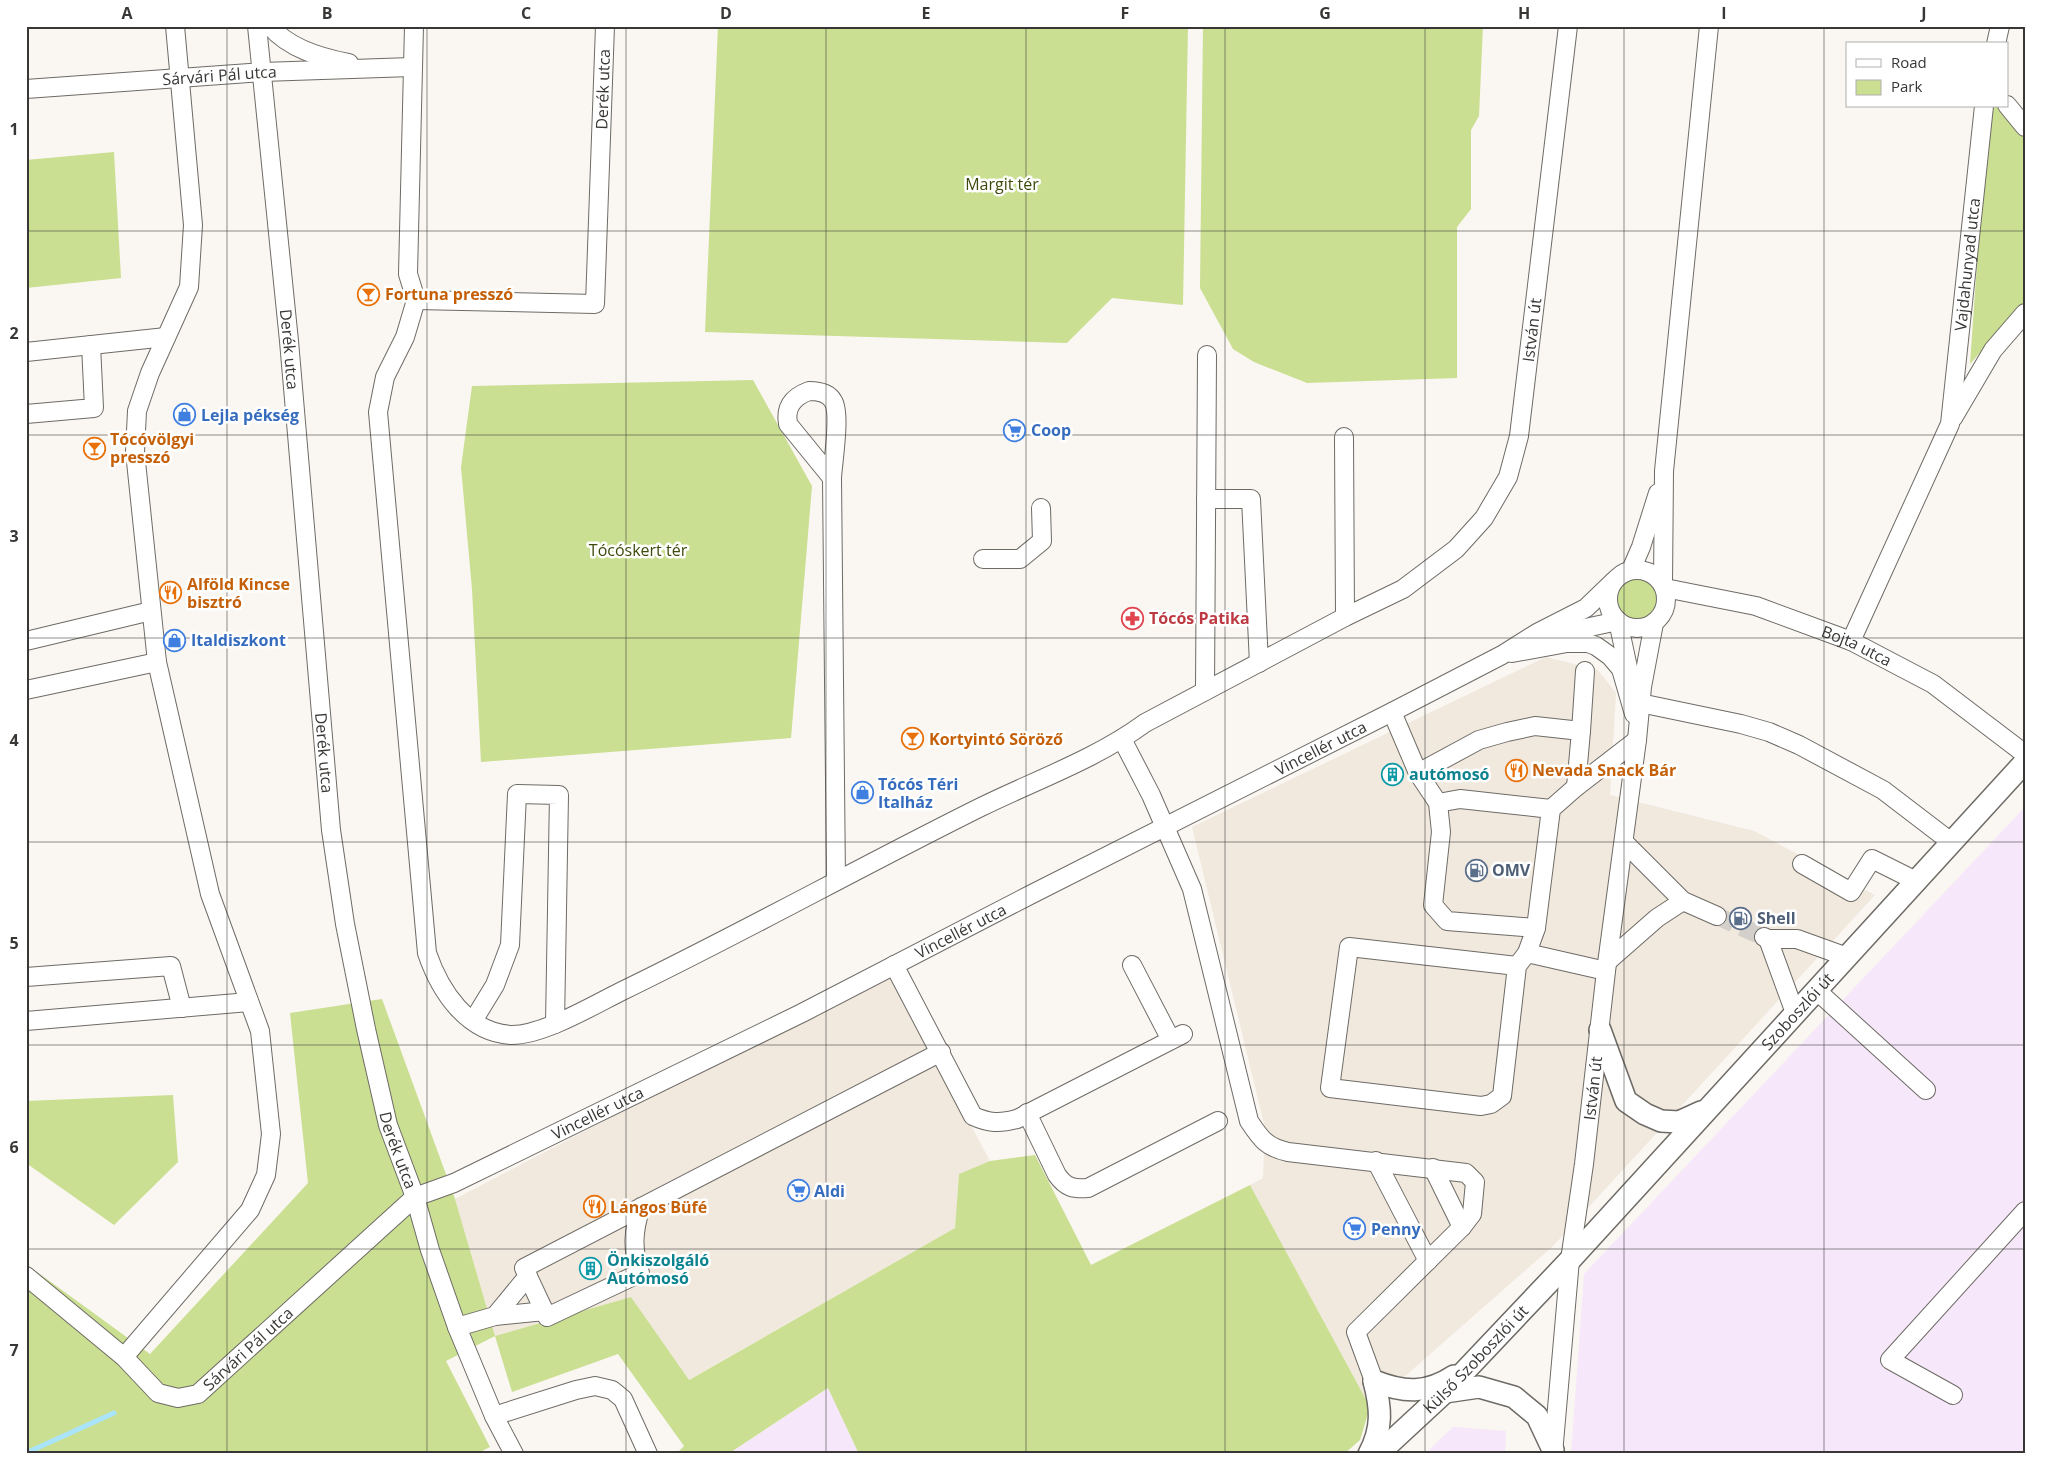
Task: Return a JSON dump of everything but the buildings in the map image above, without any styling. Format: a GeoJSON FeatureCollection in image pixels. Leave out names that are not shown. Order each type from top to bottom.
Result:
{"type":"FeatureCollection","features":[{"type":"Feature","properties":{"kind":"main road","name":"Szoboszlói út"},"geometry":{"type":"LineString","coordinates":[[1570,1260],[2025,762]]}},
{"type":"Feature","properties":{"kind":"main road"},"geometry":{"type":"LineString","coordinates":[[1600,1030],[1626,1101],[1645,1114],[1661,1121],[1679,1122],[1694,1116],[1710,1106]]}},
{"type":"Feature","properties":{"kind":"main road","name":"Külső Szoboszlói út"},"geometry":{"type":"LineString","coordinates":[[1378,1454],[1445,1392],[1570,1260]]}},
{"type":"Feature","properties":{"kind":"main road"},"geometry":{"type":"LineString","coordinates":[[1374,1381],[1403,1390],[1425,1389],[1441,1384],[1469,1366]]}},
{"type":"Feature","properties":{"kind":"main road"},"geometry":{"type":"LineString","coordinates":[[1369,1454],[1381,1421],[1380,1402],[1374,1381]]}},
{"type":"Feature","properties":{"kind":"main road"},"geometry":{"type":"LineString","coordinates":[[1445,1392],[1480,1387],[1514,1397],[1537,1416],[1553,1452]]}},
{"type":"Feature","properties":{"kind":"street"},"geometry":{"type":"LineString","coordinates":[[124,1356],[250,1210],[266,1175],[271,1134],[260,1031],[210,894],[157,662],[135,452],[137,411],[150,373],[189,287],[194,225],[175,26]]}},
{"type":"Feature","properties":{"kind":"street","name":"Derék utca"},"geometry":{"type":"LineString","coordinates":[[258,26],[289,341],[331,830],[345,924],[388,1125],[415,1198],[430,1250],[458,1327],[494,1416],[514,1454]]}},
{"type":"Feature","properties":{"kind":"street"},"geometry":{"type":"LineString","coordinates":[[270,26],[285,39],[306,52],[338,61],[382,68]]}},
{"type":"Feature","properties":{"kind":"street"},"geometry":{"type":"LineString","coordinates":[[414,26],[408,274],[416,300],[405,338],[385,377],[378,412],[427,953],[434,973],[445,993],[473,1021],[492,1030],[512,1035],[534,1031],[555,1024],[657,974],[981,807],[1122,740],[1145,723],[1345,617],[1344,437]]}},
{"type":"Feature","properties":{"kind":"street","name":"Derék utca"},"geometry":{"type":"LineString","coordinates":[[416,300],[594,304],[605,26]]}},
{"type":"Feature","properties":{"kind":"street","name":"István út"},"geometry":{"type":"LineString","coordinates":[[1345,617],[1403,589],[1456,549],[1484,518],[1508,477],[1519,436],[1568,26]]}},
{"type":"Feature","properties":{"kind":"street"},"geometry":{"type":"LineString","coordinates":[[1664,586],[1649,572],[1631,570],[1622,574],[1614,581],[1609,591],[1608,602],[1611,612],[1624,626],[1640,628],[1654,623],[1666,607],[1667,597],[1664,586],[1664,471],[1709,26]]}},
{"type":"Feature","properties":{"kind":"street"},"geometry":{"type":"LineString","coordinates":[[1996,42],[2000,26]]}},
{"type":"Feature","properties":{"kind":"street","name":"Sárvári Pál utca"},"geometry":{"type":"LineString","coordinates":[[26,89],[262,72],[412,67]]}},
{"type":"Feature","properties":{"kind":"street"},"geometry":{"type":"LineString","coordinates":[[2008,106],[2025,127]]}},
{"type":"Feature","properties":{"kind":"street","name":"Vajdahunyad utca"},"geometry":{"type":"LineString","coordinates":[[1950,424],[1984,108]]}},
{"type":"Feature","properties":{"kind":"street","name":"Vajdahunyad utca"},"geometry":{"type":"LineString","coordinates":[[1851,640],[1950,424],[1993,350],[2025,313]]}},
{"type":"Feature","properties":{"kind":"street"},"geometry":{"type":"LineString","coordinates":[[26,352],[166,337]]}},
{"type":"Feature","properties":{"kind":"street"},"geometry":{"type":"LineString","coordinates":[[26,414],[94,408],[90,345]]}},
{"type":"Feature","properties":{"kind":"street"},"geometry":{"type":"LineString","coordinates":[[1206,691],[1207,355]]}},
{"type":"Feature","properties":{"kind":"street"},"geometry":{"type":"LineString","coordinates":[[1631,570],[1641,548],[1664,471]]}},
{"type":"Feature","properties":{"kind":"street"},"geometry":{"type":"LineString","coordinates":[[832,478],[836,881]]}},
{"type":"Feature","properties":{"kind":"street"},"geometry":{"type":"LineString","coordinates":[[1206,500],[1251,499],[1259,663]]}},
{"type":"Feature","properties":{"kind":"street"},"geometry":{"type":"LineString","coordinates":[[983,559],[1020,559],[1042,541],[1041,508]]}},
{"type":"Feature","properties":{"kind":"street","name":"Vincellér utca"},"geometry":{"type":"LineString","coordinates":[[415,1198],[454,1183],[518,1153],[794,1017],[894,964],[1392,712],[1502,655],[1536,634],[1586,608],[1614,581]]}},
{"type":"Feature","properties":{"kind":"street","name":"Bojta utca"},"geometry":{"type":"LineString","coordinates":[[1664,586],[1756,606],[1851,640],[1933,684],[2025,754]]}},
{"type":"Feature","properties":{"kind":"street"},"geometry":{"type":"LineString","coordinates":[[26,641],[151,611]]}},
{"type":"Feature","properties":{"kind":"street","name":"István út"},"geometry":{"type":"LineString","coordinates":[[1618,621],[1629,672],[1637,732]]}},
{"type":"Feature","properties":{"kind":"street","name":"Vincellér utca"},"geometry":{"type":"LineString","coordinates":[[1502,655],[1571,631],[1618,621]]}},
{"type":"Feature","properties":{"kind":"street","name":"István út"},"geometry":{"type":"LineString","coordinates":[[1553,1452],[1570,1260],[1584,1164],[1640,703],[1654,623]]}},
{"type":"Feature","properties":{"kind":"street"},"geometry":{"type":"LineString","coordinates":[[1502,655],[1567,643],[1596,646],[1610,656],[1621,669],[1637,732],[1551,809],[1536,928],[1522,960],[1502,1096],[1491,1104],[1481,1106],[1330,1088],[1349,947],[1522,960],[1607,966],[1657,918],[1683,901]]}},
{"type":"Feature","properties":{"kind":"street"},"geometry":{"type":"LineString","coordinates":[[26,690],[157,662]]}},
{"type":"Feature","properties":{"kind":"street"},"geometry":{"type":"LineString","coordinates":[[1576,787],[1585,671]]}},
{"type":"Feature","properties":{"kind":"street"},"geometry":{"type":"LineString","coordinates":[[1640,703],[1741,724],[1769,732],[1799,745],[1883,790],[1951,842]]}},
{"type":"Feature","properties":{"kind":"street"},"geometry":{"type":"LineString","coordinates":[[1392,712],[1418,773],[1438,803],[1441,832],[1433,905],[1447,921],[1536,928]]}},
{"type":"Feature","properties":{"kind":"street"},"geometry":{"type":"LineString","coordinates":[[1418,773],[1480,740],[1507,732],[1534,726],[1581,731]]}},
{"type":"Feature","properties":{"kind":"street"},"geometry":{"type":"LineString","coordinates":[[1122,740],[1166,826],[1192,889],[1249,1122],[1261,1139],[1273,1148],[1288,1152],[1466,1173],[1476,1182],[1472,1214],[1462,1227],[1356,1332],[1374,1381]]}},
{"type":"Feature","properties":{"kind":"street"},"geometry":{"type":"LineString","coordinates":[[473,1021],[495,985],[510,945],[517,794],[559,795],[555,1024]]}},
{"type":"Feature","properties":{"kind":"street"},"geometry":{"type":"LineString","coordinates":[[1438,803],[1460,799],[1551,809]]}},
{"type":"Feature","properties":{"kind":"street"},"geometry":{"type":"LineString","coordinates":[[1624,842],[1683,901],[1717,916]]}},
{"type":"Feature","properties":{"kind":"street"},"geometry":{"type":"LineString","coordinates":[[1802,864],[1851,892],[1872,859],[1916,881]]}},
{"type":"Feature","properties":{"kind":"street"},"geometry":{"type":"LineString","coordinates":[[1795,1013],[1766,938],[1797,939],[1847,957]]}},
{"type":"Feature","properties":{"kind":"street"},"geometry":{"type":"LineString","coordinates":[[894,964],[973,1116],[990,1123],[1005,1122],[1027,1113],[1177,1037],[1132,965]]}},
{"type":"Feature","properties":{"kind":"street"},"geometry":{"type":"LineString","coordinates":[[26,977],[171,966],[182,1008]]}},
{"type":"Feature","properties":{"kind":"street"},"geometry":{"type":"LineString","coordinates":[[1816,990],[1926,1090]]}},
{"type":"Feature","properties":{"kind":"street"},"geometry":{"type":"LineString","coordinates":[[26,1021],[249,1002]]}},
{"type":"Feature","properties":{"kind":"street"},"geometry":{"type":"LineString","coordinates":[[641,1208],[635,1226],[635,1257],[640,1273],[548,1317],[524,1268],[940,1052]]}},
{"type":"Feature","properties":{"kind":"street"},"geometry":{"type":"LineString","coordinates":[[1027,1113],[1058,1175],[1063,1183],[1072,1189],[1088,1188],[1218,1121]]}},
{"type":"Feature","properties":{"kind":"street"},"geometry":{"type":"LineString","coordinates":[[1376,1161],[1428,1261]]}},
{"type":"Feature","properties":{"kind":"street"},"geometry":{"type":"LineString","coordinates":[[1433,1168],[1462,1227]]}},
{"type":"Feature","properties":{"kind":"street","name":"Sárvári Pál utca"},"geometry":{"type":"LineString","coordinates":[[26,1276],[124,1356],[158,1393],[178,1398],[198,1394],[415,1198]]}},
{"type":"Feature","properties":{"kind":"street"},"geometry":{"type":"LineString","coordinates":[[1953,1395],[1890,1360],[2025,1210]]}},
{"type":"Feature","properties":{"kind":"street"},"geometry":{"type":"LineString","coordinates":[[495,1316],[528,1276]]}},
{"type":"Feature","properties":{"kind":"street"},"geometry":{"type":"LineString","coordinates":[[458,1327],[495,1316],[545,1312]]}},
{"type":"Feature","properties":{"kind":"street"},"geometry":{"type":"LineString","coordinates":[[494,1416],[576,1390],[595,1386],[612,1390],[623,1399],[648,1454]]}},
{"type":"Feature","properties":{"kind":"shaded area"},"geometry":{"type":"Polygon","coordinates":[[[1546,657],[1598,670],[1616,693],[1610,795],[1754,831],[1875,895],[1553,1246],[1370,1407],[1250,1185],[1263,1178],[1265,1128],[1192,827],[1546,657]]]}},
{"type":"Feature","properties":{"kind":"shaded area"},"geometry":{"type":"Polygon","coordinates":[[[2025,807],[2025,1454],[1571,1454],[1584,1274],[2025,807]]]}},
{"type":"Feature","properties":{"kind":"shaded area"},"geometry":{"type":"Polygon","coordinates":[[[889,972],[990,1161],[959,1174],[955,1228],[688,1380],[631,1297],[495,1336],[455,1199],[889,972]]]}},
{"type":"Feature","properties":{"kind":"shaded area"},"geometry":{"type":"Polygon","coordinates":[[[829,1388],[859,1454],[728,1454],[829,1388]]]}},
{"type":"Feature","properties":{"kind":"shaded area"},"geometry":{"type":"Polygon","coordinates":[[[1453,1427],[1506,1431],[1505,1454],[1425,1454],[1453,1427]]]}},
{"type":"Feature","properties":{"kind":"green space","name":"Margit tér"},"geometry":{"type":"Polygon","coordinates":[[[718,26],[1188,26],[1183,305],[1112,298],[1067,343],[705,332],[718,26]]]}},
{"type":"Feature","properties":{"kind":"green space"},"geometry":{"type":"Polygon","coordinates":[[[1203,26],[1483,26],[1479,116],[1471,130],[1471,209],[1457,227],[1457,378],[1307,383],[1254,362],[1233,349],[1200,288],[1203,26]]]}},
{"type":"Feature","properties":{"kind":"green space"},"geometry":{"type":"Polygon","coordinates":[[[1988,108],[2004,108],[2025,135],[2025,302],[1970,364],[1988,108]]]}},
{"type":"Feature","properties":{"kind":"green space"},"geometry":{"type":"Polygon","coordinates":[[[114,152],[121,278],[26,288],[26,160],[114,152]]]}},
{"type":"Feature","properties":{"kind":"green space","name":"Tócóskert tér"},"geometry":{"type":"Polygon","coordinates":[[[753,380],[812,486],[791,738],[481,762],[472,589],[461,467],[472,386],[753,380]]]}},
{"type":"Feature","properties":{"kind":"green space"},"geometry":{"type":"Polygon","coordinates":[[[1642,579],[1650,582],[1656,588],[1659,600],[1656,612],[1650,618],[1634,621],[1626,618],[1620,612],[1617,596],[1620,588],[1626,582],[1642,579]]]}},
{"type":"Feature","properties":{"kind":"green space"},"geometry":{"type":"Polygon","coordinates":[[[382,999],[455,1199],[495,1336],[446,1361],[490,1447],[476,1454],[26,1454],[26,1264],[150,1354],[308,1183],[290,1013],[382,999]]]}},
{"type":"Feature","properties":{"kind":"green space"},"geometry":{"type":"Polygon","coordinates":[[[173,1095],[178,1162],[114,1225],[26,1163],[26,1101],[173,1095]]]}},
{"type":"Feature","properties":{"kind":"green space"},"geometry":{"type":"Polygon","coordinates":[[[1035,1155],[1091,1265],[1250,1185],[1370,1407],[1360,1440],[1344,1454],[859,1454],[828,1388],[728,1454],[676,1454],[684,1446],[618,1354],[512,1392],[495,1336],[631,1297],[689,1380],[955,1228],[959,1174],[990,1161],[1035,1155]]]}},
{"type":"Feature","properties":{"kind":"waterway"},"geometry":{"type":"LineString","coordinates":[[26,1453],[114,1413]]}},
{"type":"Feature","properties":{"kind":"tunnel"},"geometry":{"type":"LineString","coordinates":[[1717,916],[1764,937]]}},
{"type":"Feature","properties":{"kind":"place","name":"Fortuna presszó"},"geometry":{"type":"Point","coordinates":[369,294]}},
{"type":"Feature","properties":{"kind":"place","name":"Lejla pékség"},"geometry":{"type":"Point","coordinates":[185,415]}},
{"type":"Feature","properties":{"kind":"place","name":"Coop"},"geometry":{"type":"Point","coordinates":[1015,430]}},
{"type":"Feature","properties":{"kind":"place","name":"Tócóvölgyi presszó"},"geometry":{"type":"Point","coordinates":[94,448]}},
{"type":"Feature","properties":{"kind":"place","name":"Alföld Kincse bisztró"},"geometry":{"type":"Point","coordinates":[171,593]}},
{"type":"Feature","properties":{"kind":"place","name":"Tócós Patika"},"geometry":{"type":"Point","coordinates":[1133,618]}},
{"type":"Feature","properties":{"kind":"place","name":"Italdiszkont"},"geometry":{"type":"Point","coordinates":[175,640]}},
{"type":"Feature","properties":{"kind":"place","name":"Kortyintó Söröző"},"geometry":{"type":"Point","coordinates":[913,739]}},
{"type":"Feature","properties":{"kind":"place","name":"Nevada Snack Bár"},"geometry":{"type":"Point","coordinates":[1516,770]}},
{"type":"Feature","properties":{"kind":"place","name":"autómosó"},"geometry":{"type":"Point","coordinates":[1393,774]}},
{"type":"Feature","properties":{"kind":"place","name":"Tócós Téri Italház"},"geometry":{"type":"Point","coordinates":[862,793]}},
{"type":"Feature","properties":{"kind":"place","name":"OMV"},"geometry":{"type":"Point","coordinates":[1476,870]}},
{"type":"Feature","properties":{"kind":"place","name":"Shell"},"geometry":{"type":"Point","coordinates":[1741,918]}},
{"type":"Feature","properties":{"kind":"place","name":"Aldi"},"geometry":{"type":"Point","coordinates":[798,1191]}},
{"type":"Feature","properties":{"kind":"place","name":"Lángos Büfé"},"geometry":{"type":"Point","coordinates":[594,1207]}},
{"type":"Feature","properties":{"kind":"place","name":"Penny"},"geometry":{"type":"Point","coordinates":[1355,1229]}},
{"type":"Feature","properties":{"kind":"place","name":"Önkiszolgáló Autómosó"},"geometry":{"type":"Point","coordinates":[591,1269]}}]}
